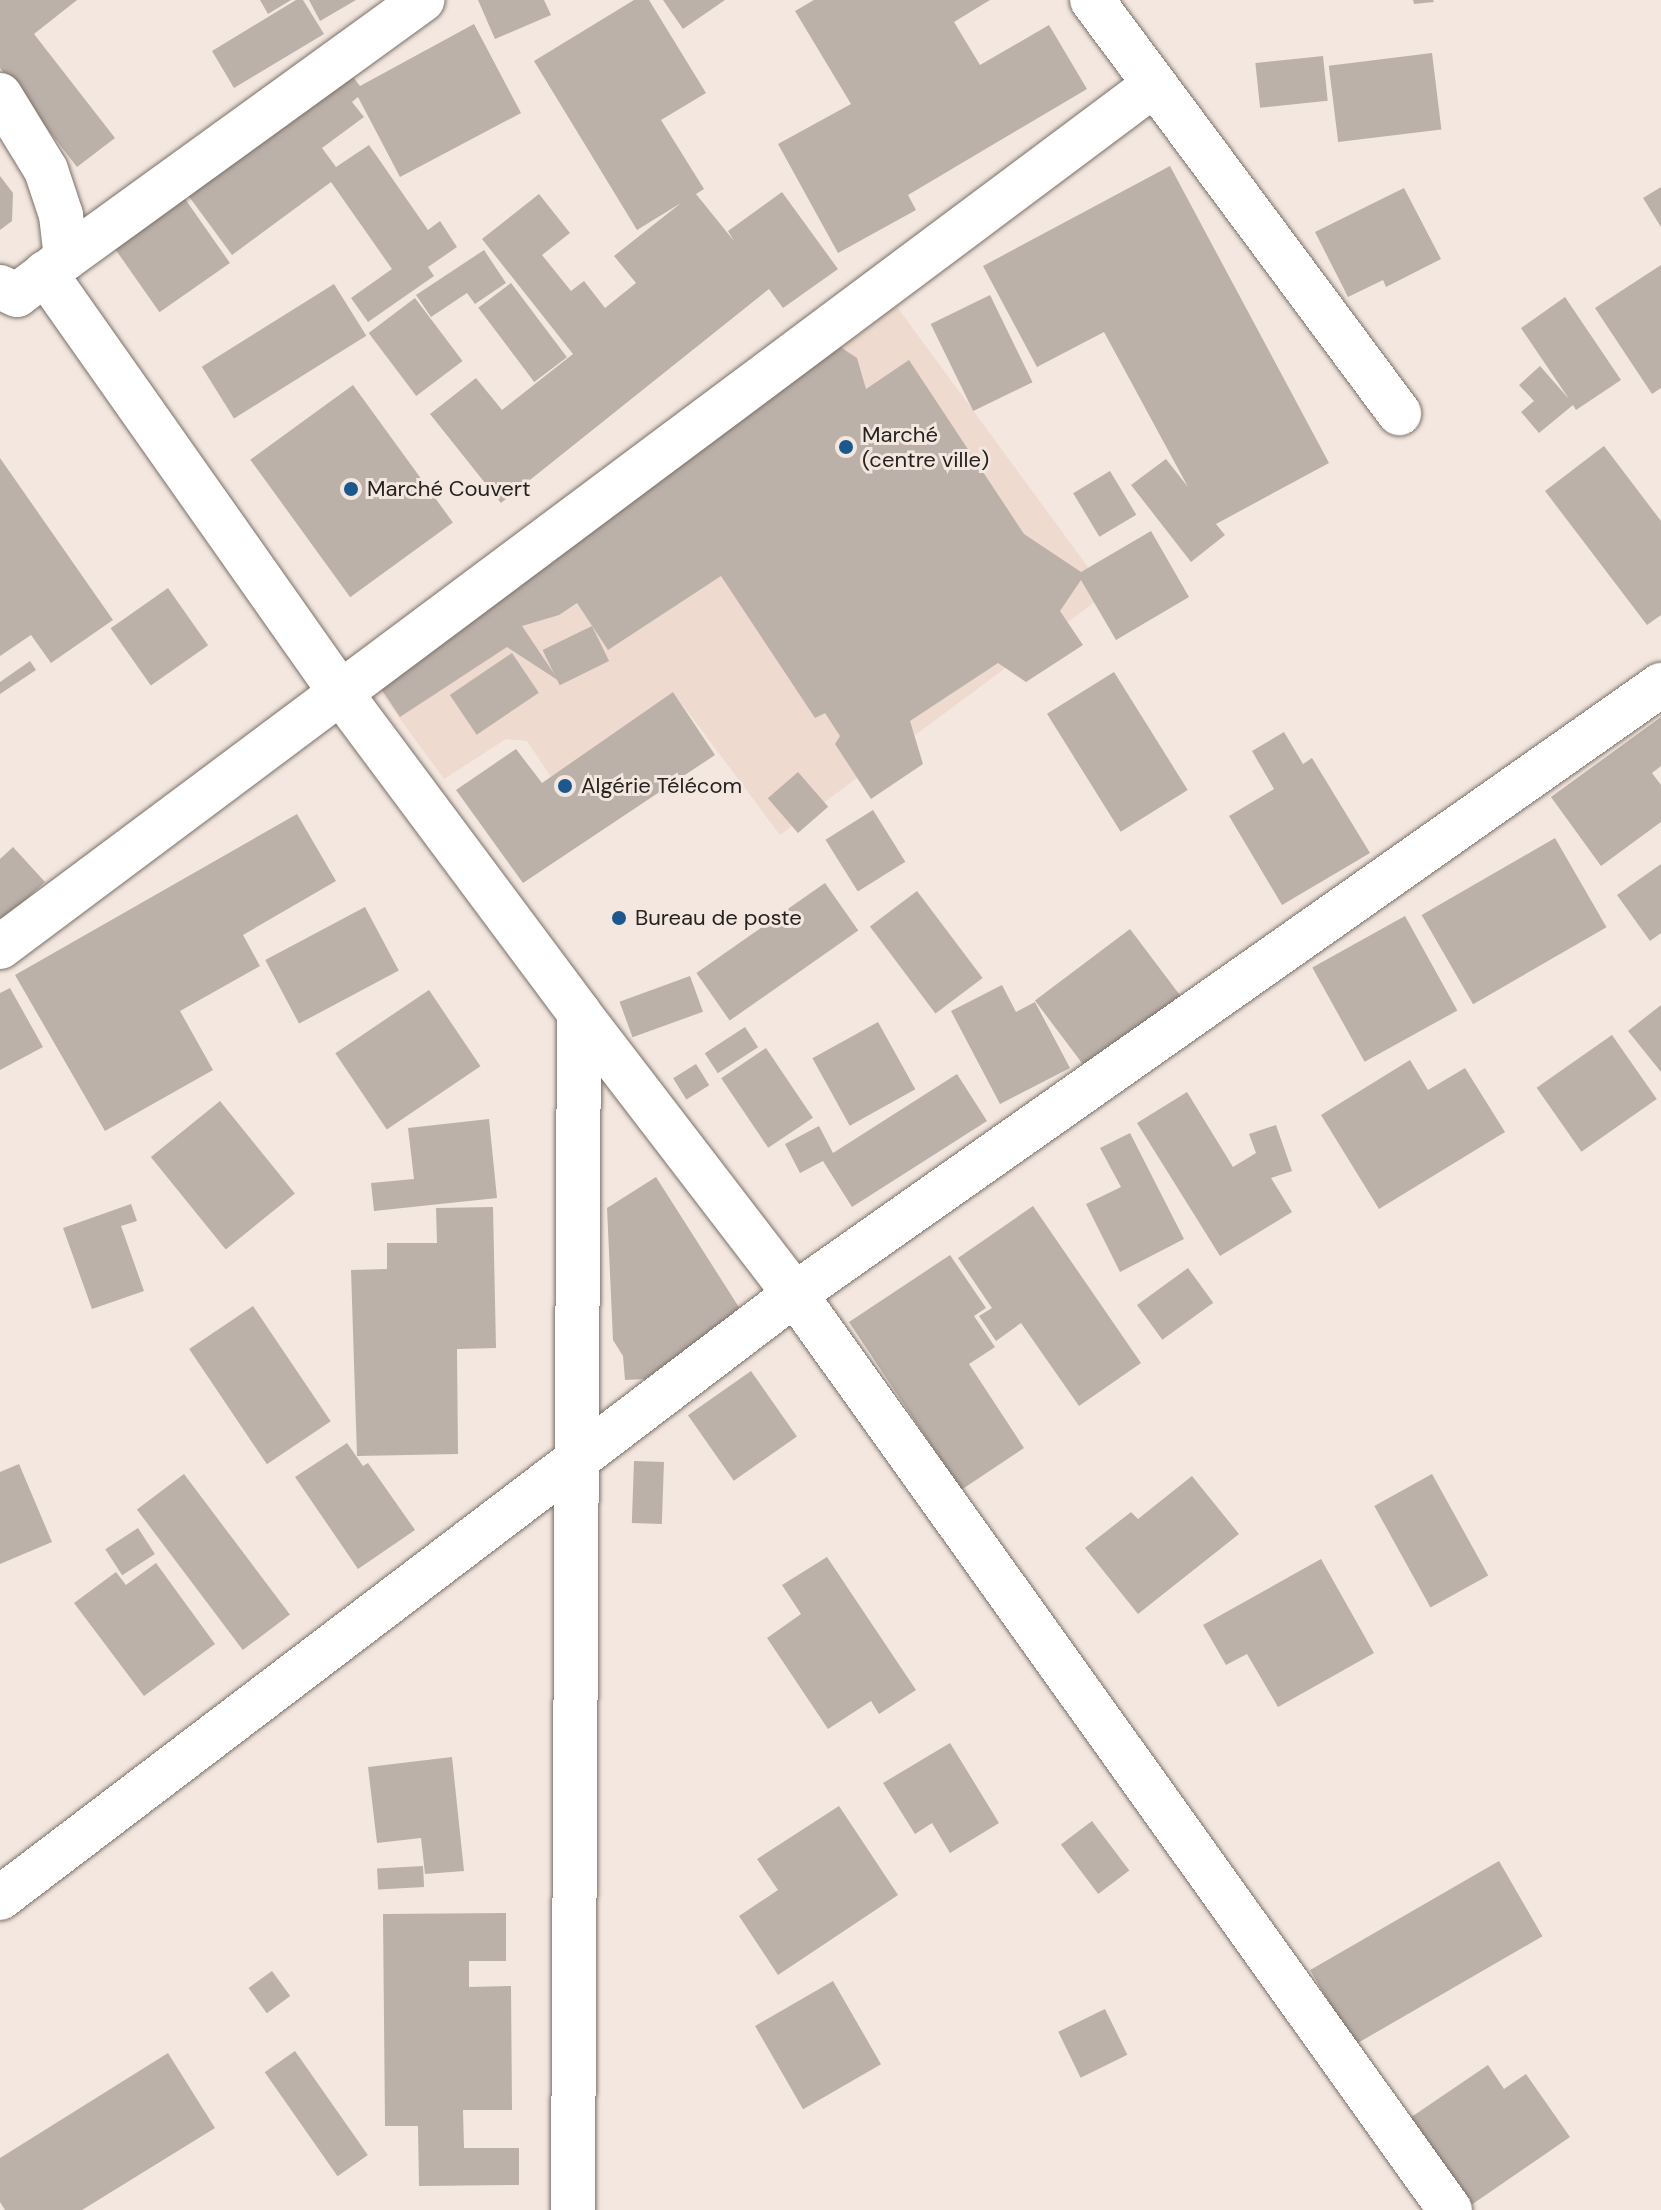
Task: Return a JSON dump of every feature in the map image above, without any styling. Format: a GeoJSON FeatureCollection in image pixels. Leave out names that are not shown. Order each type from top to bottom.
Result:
{"type":"FeatureCollection","features":[{"type":"Feature","properties":{"kind":"street"},"geometry":{"type":"LineString","coordinates":[[26,284],[422,0]]}},
{"type":"Feature","properties":{"kind":"street"},"geometry":{"type":"LineString","coordinates":[[1092,0],[1399,413]]}},
{"type":"Feature","properties":{"kind":"street"},"geometry":{"type":"LineString","coordinates":[[0,947],[1154,85]]}},
{"type":"Feature","properties":{"kind":"street"},"geometry":{"type":"LineString","coordinates":[[0,95],[46,170],[61,215],[26,284]]}},
{"type":"Feature","properties":{"kind":"street"},"geometry":{"type":"LineString","coordinates":[[26,284],[340,692],[579,1013],[795,1294],[1450,2210]]}},
{"type":"Feature","properties":{"kind":"street"},"geometry":{"type":"LineString","coordinates":[[0,1898],[577,1456],[795,1294],[1661,685]]}},
{"type":"Feature","properties":{"kind":"street"},"geometry":{"type":"LineString","coordinates":[[573,2210],[579,1013]]}},
{"type":"Feature","properties":{"kind":"shaded area","name":"Marché (centre ville)"},"geometry":{"type":"Polygon","coordinates":[[[892,300],[1107,593],[780,835],[673,692],[551,777],[527,741],[506,739],[444,779],[373,682],[892,300]]]}},
{"type":"Feature","properties":{"kind":"building"},"geometry":{"type":"Polygon","coordinates":[[[0,0],[77,0],[34,34],[115,138],[77,167],[0,68],[0,0]]]}},
{"type":"Feature","properties":{"kind":"building"},"geometry":{"type":"Polygon","coordinates":[[[260,0],[291,0],[268,14],[260,0]]]}},
{"type":"Feature","properties":{"kind":"building"},"geometry":{"type":"Polygon","coordinates":[[[296,0],[303,0],[324,34],[234,88],[212,51],[296,0]]]}},
{"type":"Feature","properties":{"kind":"building"},"geometry":{"type":"Polygon","coordinates":[[[309,0],[356,0],[320,21],[309,0]]]}},
{"type":"Feature","properties":{"kind":"building"},"geometry":{"type":"Polygon","coordinates":[[[478,0],[544,0],[551,15],[495,39],[478,0]]]}},
{"type":"Feature","properties":{"kind":"building"},"geometry":{"type":"Polygon","coordinates":[[[634,0],[649,0],[706,93],[661,120],[704,189],[696,194],[734,241],[728,231],[782,192],[838,269],[783,308],[769,289],[501,503],[430,414],[476,378],[502,410],[573,354],[482,239],[539,194],[570,233],[542,255],[571,291],[584,281],[605,308],[636,283],[614,256],[681,203],[637,230],[534,61],[634,0]]]}},
{"type":"Feature","properties":{"kind":"building"},"geometry":{"type":"Polygon","coordinates":[[[663,0],[725,0],[683,29],[663,0]]]}},
{"type":"Feature","properties":{"kind":"building"},"geometry":{"type":"Polygon","coordinates":[[[814,0],[990,0],[954,22],[980,65],[1049,25],[1087,89],[908,195],[916,210],[838,253],[778,144],[851,104],[795,11],[814,0]]]}},
{"type":"Feature","properties":{"kind":"building"},"geometry":{"type":"Polygon","coordinates":[[[1413,0],[1433,0],[1434,2],[1414,4],[1413,0]]]}},
{"type":"Feature","properties":{"kind":"building"},"geometry":{"type":"Polygon","coordinates":[[[474,24],[521,113],[400,177],[358,97],[352,102],[364,117],[322,148],[336,167],[369,145],[428,230],[440,221],[457,247],[428,267],[434,276],[368,322],[351,298],[392,269],[331,182],[232,255],[182,187],[345,67],[360,86],[474,24]]]}},
{"type":"Feature","properties":{"kind":"building"},"geometry":{"type":"Polygon","coordinates":[[[1432,53],[1441,129],[1338,142],[1329,66],[1432,53]]]}},
{"type":"Feature","properties":{"kind":"building"},"geometry":{"type":"Polygon","coordinates":[[[1323,56],[1328,101],[1260,108],[1255,63],[1323,56]]]}},
{"type":"Feature","properties":{"kind":"building"},"geometry":{"type":"Polygon","coordinates":[[[1170,166],[1329,463],[1216,524],[1225,535],[1191,562],[1131,485],[1166,459],[1188,487],[1104,332],[1037,367],[983,266],[1170,166]]]}},
{"type":"Feature","properties":{"kind":"building"},"geometry":{"type":"Polygon","coordinates":[[[0,176],[13,193],[12,221],[0,230],[0,176]]]}},
{"type":"Feature","properties":{"kind":"building"},"geometry":{"type":"Polygon","coordinates":[[[176,186],[230,263],[159,312],[106,235],[176,186]]]}},
{"type":"Feature","properties":{"kind":"building"},"geometry":{"type":"Polygon","coordinates":[[[1661,187],[1661,227],[1643,198],[1661,187]]]}},
{"type":"Feature","properties":{"kind":"building"},"geometry":{"type":"Polygon","coordinates":[[[1404,188],[1441,259],[1386,287],[1383,280],[1348,297],[1315,232],[1404,188]]]}},
{"type":"Feature","properties":{"kind":"building"},"geometry":{"type":"Polygon","coordinates":[[[484,250],[506,283],[475,304],[467,293],[431,317],[416,295],[484,250]]]}},
{"type":"Feature","properties":{"kind":"building"},"geometry":{"type":"Polygon","coordinates":[[[1661,265],[1661,388],[1652,394],[1595,308],[1661,265]]]}},
{"type":"Feature","properties":{"kind":"building"},"geometry":{"type":"Polygon","coordinates":[[[511,283],[567,357],[534,382],[478,308],[511,283]]]}},
{"type":"Feature","properties":{"kind":"building"},"geometry":{"type":"Polygon","coordinates":[[[334,284],[366,336],[234,418],[202,367],[334,284]]]}},
{"type":"Feature","properties":{"kind":"building"},"geometry":{"type":"Polygon","coordinates":[[[990,295],[1033,382],[973,411],[931,324],[990,295]]]}},
{"type":"Feature","properties":{"kind":"building"},"geometry":{"type":"Polygon","coordinates":[[[1565,297],[1621,380],[1576,410],[1573,405],[1539,433],[1521,412],[1534,401],[1519,385],[1540,366],[1569,399],[1521,328],[1565,297]]]}},
{"type":"Feature","properties":{"kind":"building"},"geometry":{"type":"Polygon","coordinates":[[[415,298],[463,361],[416,396],[369,333],[415,298]]]}},
{"type":"Feature","properties":{"kind":"building","name":"Marché (centre ville)"},"geometry":{"type":"Polygon","coordinates":[[[836,344],[857,358],[866,389],[909,360],[1024,534],[1081,572],[1151,531],[1189,597],[1116,640],[1081,580],[1060,611],[1083,645],[1026,682],[998,663],[910,721],[923,764],[871,799],[835,744],[840,736],[825,713],[815,718],[721,576],[608,650],[577,603],[559,615],[522,626],[559,681],[507,647],[400,717],[369,671],[836,344]]]}},
{"type":"Feature","properties":{"kind":"building","name":"Marché Couvert"},"geometry":{"type":"Polygon","coordinates":[[[353,385],[453,523],[350,597],[250,460],[353,385]]]}},
{"type":"Feature","properties":{"kind":"building"},"geometry":{"type":"Polygon","coordinates":[[[1604,446],[1661,521],[1661,615],[1647,625],[1545,491],[1604,446]]]}},
{"type":"Feature","properties":{"kind":"building"},"geometry":{"type":"Polygon","coordinates":[[[0,458],[113,620],[51,663],[31,635],[0,656],[0,458]]]}},
{"type":"Feature","properties":{"kind":"building"},"geometry":{"type":"Polygon","coordinates":[[[1110,471],[1136,515],[1099,537],[1073,493],[1110,471]]]}},
{"type":"Feature","properties":{"kind":"building"},"geometry":{"type":"Polygon","coordinates":[[[168,588],[208,645],[151,685],[111,628],[168,588]]]}},
{"type":"Feature","properties":{"kind":"building"},"geometry":{"type":"Polygon","coordinates":[[[592,626],[609,661],[560,685],[543,650],[592,626]]]}},
{"type":"Feature","properties":{"kind":"building"},"geometry":{"type":"Polygon","coordinates":[[[512,653],[539,693],[477,735],[450,695],[512,653]]]}},
{"type":"Feature","properties":{"kind":"building"},"geometry":{"type":"Polygon","coordinates":[[[30,661],[36,670],[0,694],[0,682],[30,661]]]}},
{"type":"Feature","properties":{"kind":"building"},"geometry":{"type":"Polygon","coordinates":[[[1114,672],[1188,790],[1121,832],[1047,714],[1114,672]]]}},
{"type":"Feature","properties":{"kind":"building","name":"Algérie Télécom"},"geometry":{"type":"Polygon","coordinates":[[[673,692],[715,755],[523,883],[456,790],[516,749],[542,783],[673,692]]]}},
{"type":"Feature","properties":{"kind":"building"},"geometry":{"type":"Polygon","coordinates":[[[1661,717],[1661,766],[1652,773],[1661,785],[1661,822],[1601,866],[1551,797],[1661,717]]]}},
{"type":"Feature","properties":{"kind":"building"},"geometry":{"type":"Polygon","coordinates":[[[1284,732],[1303,764],[1312,758],[1370,853],[1282,905],[1229,816],[1274,789],[1252,751],[1284,732]]]}},
{"type":"Feature","properties":{"kind":"building"},"geometry":{"type":"Polygon","coordinates":[[[798,772],[828,807],[798,833],[768,798],[798,772]]]}},
{"type":"Feature","properties":{"kind":"building"},"geometry":{"type":"Polygon","coordinates":[[[873,810],[905,862],[858,891],[826,840],[873,810]]]}},
{"type":"Feature","properties":{"kind":"building"},"geometry":{"type":"Polygon","coordinates":[[[297,814],[336,881],[243,935],[260,966],[180,1011],[213,1070],[105,1131],[15,975],[297,814]]]}},
{"type":"Feature","properties":{"kind":"building"},"geometry":{"type":"Polygon","coordinates":[[[1555,838],[1606,927],[1473,1004],[1422,915],[1555,838]]]}},
{"type":"Feature","properties":{"kind":"building"},"geometry":{"type":"Polygon","coordinates":[[[13,847],[45,882],[0,923],[0,859],[13,847]]]}},
{"type":"Feature","properties":{"kind":"building"},"geometry":{"type":"Polygon","coordinates":[[[1661,864],[1661,933],[1650,941],[1617,895],[1661,864]]]}},
{"type":"Feature","properties":{"kind":"building"},"geometry":{"type":"Polygon","coordinates":[[[825,883],[858,931],[730,1021],[696,973],[825,883]]]}},
{"type":"Feature","properties":{"kind":"building"},"geometry":{"type":"Polygon","coordinates":[[[917,891],[983,978],[935,1014],[870,927],[917,891]]]}},
{"type":"Feature","properties":{"kind":"building"},"geometry":{"type":"Polygon","coordinates":[[[365,907],[399,971],[299,1024],[265,960],[365,907]]]}},
{"type":"Feature","properties":{"kind":"building"},"geometry":{"type":"Polygon","coordinates":[[[1405,916],[1457,1010],[1365,1062],[1312,967],[1405,916]]]}},
{"type":"Feature","properties":{"kind":"building"},"geometry":{"type":"Polygon","coordinates":[[[1130,929],[1190,1009],[1095,1080],[1035,1001],[1130,929]]]}},
{"type":"Feature","properties":{"kind":"building"},"geometry":{"type":"Polygon","coordinates":[[[690,976],[703,1012],[633,1037],[620,1002],[690,976]]]}},
{"type":"Feature","properties":{"kind":"building"},"geometry":{"type":"Polygon","coordinates":[[[1002,985],[1016,1012],[1035,1002],[1070,1068],[1000,1104],[951,1011],[1002,985]]]}},
{"type":"Feature","properties":{"kind":"building"},"geometry":{"type":"Polygon","coordinates":[[[10,988],[43,1047],[0,1070],[0,993],[10,988]]]}},
{"type":"Feature","properties":{"kind":"building"},"geometry":{"type":"Polygon","coordinates":[[[429,990],[480,1066],[387,1129],[335,1053],[429,990]]]}},
{"type":"Feature","properties":{"kind":"building"},"geometry":{"type":"Polygon","coordinates":[[[1661,1005],[1661,1072],[1628,1031],[1661,1005]]]}},
{"type":"Feature","properties":{"kind":"building"},"geometry":{"type":"Polygon","coordinates":[[[878,1022],[915,1089],[850,1126],[812,1058],[878,1022]]]}},
{"type":"Feature","properties":{"kind":"building"},"geometry":{"type":"Polygon","coordinates":[[[745,1027],[758,1047],[718,1073],[705,1053],[745,1027]]]}},
{"type":"Feature","properties":{"kind":"building"},"geometry":{"type":"Polygon","coordinates":[[[1612,1035],[1657,1099],[1581,1152],[1537,1088],[1612,1035]]]}},
{"type":"Feature","properties":{"kind":"building"},"geometry":{"type":"Polygon","coordinates":[[[766,1048],[813,1118],[768,1148],[721,1078],[766,1048]]]}},
{"type":"Feature","properties":{"kind":"building"},"geometry":{"type":"Polygon","coordinates":[[[1410,1060],[1428,1090],[1465,1068],[1505,1132],[1379,1209],[1321,1115],[1410,1060]]]}},
{"type":"Feature","properties":{"kind":"building"},"geometry":{"type":"Polygon","coordinates":[[[696,1064],[709,1085],[686,1100],[673,1078],[696,1064]]]}},
{"type":"Feature","properties":{"kind":"building"},"geometry":{"type":"Polygon","coordinates":[[[957,1074],[987,1121],[852,1207],[823,1161],[800,1173],[785,1144],[819,1126],[833,1153],[957,1074]]]}},
{"type":"Feature","properties":{"kind":"building"},"geometry":{"type":"Polygon","coordinates":[[[1187,1092],[1233,1167],[1256,1153],[1249,1134],[1276,1125],[1292,1171],[1271,1178],[1292,1212],[1220,1256],[1137,1123],[1187,1092]]]}},
{"type":"Feature","properties":{"kind":"building"},"geometry":{"type":"Polygon","coordinates":[[[220,1101],[295,1193],[226,1249],[151,1157],[220,1101]]]}},
{"type":"Feature","properties":{"kind":"building"},"geometry":{"type":"Polygon","coordinates":[[[489,1119],[497,1198],[374,1211],[371,1183],[414,1179],[408,1128],[489,1119]]]}},
{"type":"Feature","properties":{"kind":"building"},"geometry":{"type":"Polygon","coordinates":[[[1130,1133],[1184,1239],[1120,1272],[1086,1204],[1121,1187],[1100,1148],[1130,1133]]]}},
{"type":"Feature","properties":{"kind":"building"},"geometry":{"type":"Polygon","coordinates":[[[656,1177],[749,1323],[714,1335],[645,1379],[625,1380],[623,1356],[613,1340],[607,1208],[656,1177]]]}},
{"type":"Feature","properties":{"kind":"building"},"geometry":{"type":"Polygon","coordinates":[[[131,1204],[137,1221],[121,1226],[144,1291],[92,1309],[63,1228],[131,1204]]]}},
{"type":"Feature","properties":{"kind":"building"},"geometry":{"type":"Polygon","coordinates":[[[1033,1206],[1141,1363],[1079,1406],[1021,1323],[996,1341],[979,1316],[992,1308],[958,1258],[1033,1206]]]}},
{"type":"Feature","properties":{"kind":"building"},"geometry":{"type":"Polygon","coordinates":[[[493,1207],[496,1348],[457,1349],[458,1454],[357,1456],[351,1270],[387,1269],[387,1243],[437,1243],[436,1208],[493,1207]]]}},
{"type":"Feature","properties":{"kind":"building"},"geometry":{"type":"Polygon","coordinates":[[[950,1255],[986,1308],[974,1316],[995,1347],[969,1364],[1024,1448],[961,1490],[849,1322],[950,1255]]]}},
{"type":"Feature","properties":{"kind":"building"},"geometry":{"type":"Polygon","coordinates":[[[1188,1268],[1213,1303],[1162,1340],[1137,1305],[1188,1268]]]}},
{"type":"Feature","properties":{"kind":"building"},"geometry":{"type":"Polygon","coordinates":[[[253,1306],[331,1421],[267,1464],[189,1349],[253,1306]]]}},
{"type":"Feature","properties":{"kind":"building"},"geometry":{"type":"Polygon","coordinates":[[[751,1371],[797,1437],[734,1481],[688,1415],[751,1371]]]}},
{"type":"Feature","properties":{"kind":"building"},"geometry":{"type":"Polygon","coordinates":[[[347,1443],[363,1466],[368,1463],[415,1530],[358,1569],[295,1477],[347,1443]]]}},
{"type":"Feature","properties":{"kind":"building"},"geometry":{"type":"Polygon","coordinates":[[[634,1461],[664,1462],[662,1524],[632,1523],[634,1461]]]}},
{"type":"Feature","properties":{"kind":"building"},"geometry":{"type":"Polygon","coordinates":[[[19,1464],[52,1542],[0,1564],[0,1472],[19,1464]]]}},
{"type":"Feature","properties":{"kind":"building"},"geometry":{"type":"Polygon","coordinates":[[[184,1474],[290,1615],[243,1650],[137,1510],[184,1474]]]}},
{"type":"Feature","properties":{"kind":"building"},"geometry":{"type":"Polygon","coordinates":[[[1432,1474],[1488,1575],[1431,1607],[1374,1506],[1432,1474]]]}},
{"type":"Feature","properties":{"kind":"building"},"geometry":{"type":"Polygon","coordinates":[[[1192,1476],[1239,1534],[1138,1614],[1085,1548],[1131,1512],[1138,1519],[1192,1476]]]}},
{"type":"Feature","properties":{"kind":"building"},"geometry":{"type":"Polygon","coordinates":[[[138,1528],[155,1554],[122,1575],[105,1549],[138,1528]]]}},
{"type":"Feature","properties":{"kind":"building"},"geometry":{"type":"Polygon","coordinates":[[[827,1557],[916,1690],[879,1714],[871,1701],[828,1729],[767,1638],[801,1614],[782,1585],[827,1557]]]}},
{"type":"Feature","properties":{"kind":"building"},"geometry":{"type":"Polygon","coordinates":[[[1321,1559],[1374,1653],[1278,1707],[1247,1654],[1226,1665],[1203,1625],[1321,1559]]]}},
{"type":"Feature","properties":{"kind":"building"},"geometry":{"type":"Polygon","coordinates":[[[156,1563],[215,1644],[144,1696],[74,1603],[116,1572],[126,1585],[156,1563]]]}},
{"type":"Feature","properties":{"kind":"building"},"geometry":{"type":"Polygon","coordinates":[[[950,1743],[999,1823],[950,1853],[932,1823],[915,1834],[883,1783],[950,1743]]]}},
{"type":"Feature","properties":{"kind":"building"},"geometry":{"type":"Polygon","coordinates":[[[452,1757],[464,1871],[425,1874],[421,1838],[377,1843],[368,1767],[452,1757]]]}},
{"type":"Feature","properties":{"kind":"building"},"geometry":{"type":"Polygon","coordinates":[[[839,1806],[898,1895],[778,1975],[739,1916],[778,1890],[757,1859],[839,1806]]]}},
{"type":"Feature","properties":{"kind":"building"},"geometry":{"type":"Polygon","coordinates":[[[1092,1821],[1129,1871],[1098,1894],[1061,1844],[1092,1821]]]}},
{"type":"Feature","properties":{"kind":"building"},"geometry":{"type":"Polygon","coordinates":[[[1499,1861],[1543,1936],[1354,2045],[1310,1970],[1499,1861]]]}},
{"type":"Feature","properties":{"kind":"building"},"geometry":{"type":"Polygon","coordinates":[[[423,1866],[424,1887],[378,1889],[377,1868],[423,1866]]]}},
{"type":"Feature","properties":{"kind":"building"},"geometry":{"type":"Polygon","coordinates":[[[506,1913],[506,1961],[469,1961],[469,1987],[511,1986],[512,2110],[463,2110],[464,2148],[519,2148],[519,2185],[419,2186],[418,2126],[385,2126],[383,1914],[506,1913]]]}},
{"type":"Feature","properties":{"kind":"building"},"geometry":{"type":"Polygon","coordinates":[[[272,1971],[290,1996],[267,2013],[249,1988],[272,1971]]]}},
{"type":"Feature","properties":{"kind":"building"},"geometry":{"type":"Polygon","coordinates":[[[833,1981],[881,2064],[803,2109],[755,2026],[833,1981]]]}},
{"type":"Feature","properties":{"kind":"building"},"geometry":{"type":"Polygon","coordinates":[[[1105,2009],[1127,2055],[1081,2078],[1058,2032],[1105,2009]]]}},
{"type":"Feature","properties":{"kind":"building"},"geometry":{"type":"Polygon","coordinates":[[[295,2051],[368,2155],[338,2176],[265,2072],[295,2051]]]}},
{"type":"Feature","properties":{"kind":"building"},"geometry":{"type":"Polygon","coordinates":[[[168,2053],[215,2128],[82,2210],[5,2210],[0,2202],[0,2158],[168,2053]]]}},
{"type":"Feature","properties":{"kind":"building"},"geometry":{"type":"Polygon","coordinates":[[[1488,2065],[1504,2089],[1526,2074],[1570,2137],[1464,2210],[1404,2122],[1488,2065]]]}},
{"type":"Feature","properties":{"kind":"place","name":"Marché (centre ville)"},"geometry":{"type":"Point","coordinates":[846,447]}},
{"type":"Feature","properties":{"kind":"place","name":"Marché Couvert"},"geometry":{"type":"Point","coordinates":[351,489]}},
{"type":"Feature","properties":{"kind":"place","name":"Algérie Télécom"},"geometry":{"type":"Point","coordinates":[565,786]}},
{"type":"Feature","properties":{"kind":"place","name":"Bureau de poste"},"geometry":{"type":"Point","coordinates":[619,918]}}]}
